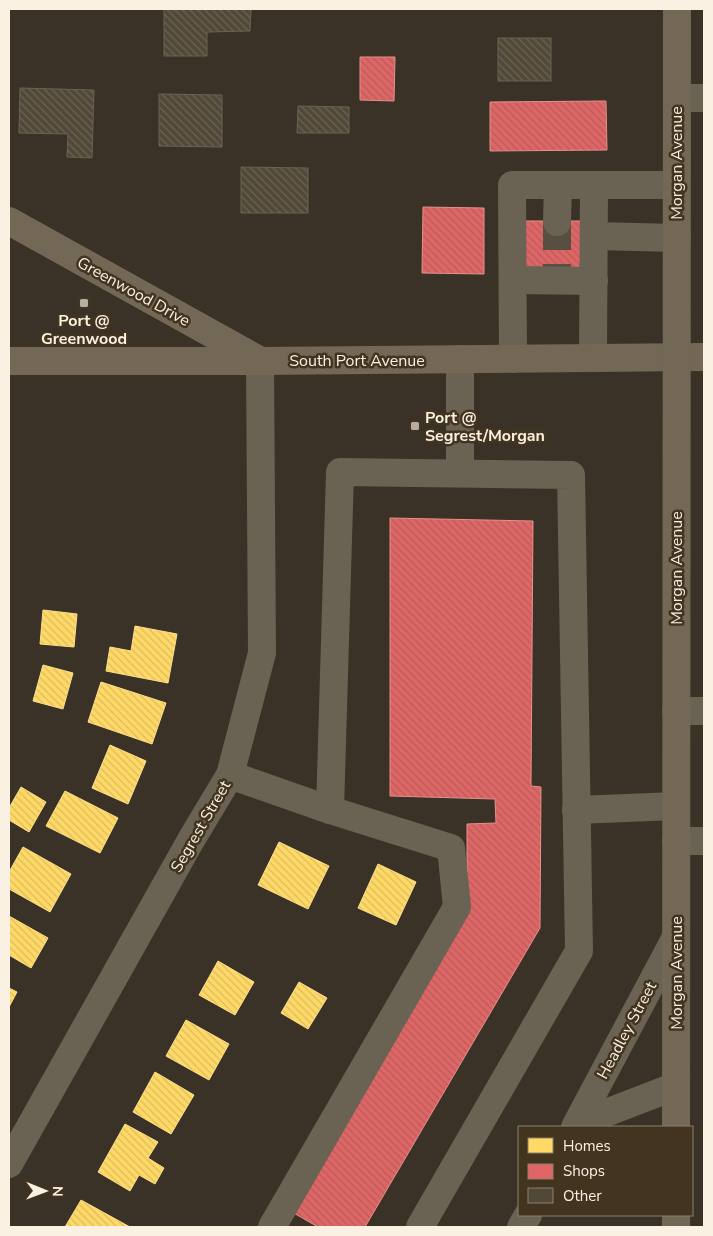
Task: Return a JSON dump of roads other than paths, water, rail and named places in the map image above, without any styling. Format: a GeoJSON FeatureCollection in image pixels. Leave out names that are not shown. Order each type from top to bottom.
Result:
{"type":"FeatureCollection","features":[{"type":"Feature","properties":{"kind":"main road","name":"Morgan Avenue"},"geometry":{"type":"LineString","coordinates":[[676,1126],[677,9]]}},
{"type":"Feature","properties":{"kind":"main road","name":"Greenwood Drive"},"geometry":{"type":"LineString","coordinates":[[9,221],[260,361]]}},
{"type":"Feature","properties":{"kind":"main road","name":"South Port Avenue"},"geometry":{"type":"LineString","coordinates":[[9,361],[704,357]]}},
{"type":"Feature","properties":{"kind":"street"},"geometry":{"type":"LineString","coordinates":[[676,98],[704,98]]}},
{"type":"Feature","properties":{"kind":"street"},"geometry":{"type":"LineString","coordinates":[[513,359],[512,185],[676,185]]}},
{"type":"Feature","properties":{"kind":"street"},"geometry":{"type":"LineString","coordinates":[[557,222],[558,185]]}},
{"type":"Feature","properties":{"kind":"street"},"geometry":{"type":"LineString","coordinates":[[593,358],[594,185]]}},
{"type":"Feature","properties":{"kind":"street"},"geometry":{"type":"LineString","coordinates":[[594,236],[676,238]]}},
{"type":"Feature","properties":{"kind":"street"},"geometry":{"type":"LineString","coordinates":[[514,280],[557,276],[594,281]]}},
{"type":"Feature","properties":{"kind":"street"},"geometry":{"type":"LineString","coordinates":[[460,359],[460,473]]}},
{"type":"Feature","properties":{"kind":"street","name":"Segrest Street"},"geometry":{"type":"LineString","coordinates":[[9,1164],[191,840],[230,775],[262,653],[260,361]]}},
{"type":"Feature","properties":{"kind":"street"},"geometry":{"type":"LineString","coordinates":[[330,810],[340,472],[571,475],[579,951],[420,1227]]}},
{"type":"Feature","properties":{"kind":"street"},"geometry":{"type":"LineString","coordinates":[[676,711],[704,711]]}},
{"type":"Feature","properties":{"kind":"street"},"geometry":{"type":"LineString","coordinates":[[230,775],[330,810],[450,848],[457,907],[272,1227]]}},
{"type":"Feature","properties":{"kind":"street"},"geometry":{"type":"LineString","coordinates":[[576,810],[676,806]]}},
{"type":"Feature","properties":{"kind":"street"},"geometry":{"type":"LineString","coordinates":[[676,841],[704,841]]}},
{"type":"Feature","properties":{"kind":"street","name":"Headley Street"},"geometry":{"type":"LineString","coordinates":[[576,1126],[676,936]]}},
{"type":"Feature","properties":{"kind":"street","name":"Headley Street"},"geometry":{"type":"LineString","coordinates":[[576,1126],[676,1086]]}},
{"type":"Feature","properties":{"kind":"street"},"geometry":{"type":"LineString","coordinates":[[521,1227],[527,1216]]}},
{"type":"Feature","properties":{"kind":"tunnel"},"geometry":{"type":"LineString","coordinates":[[557,222],[557,271]]}},
{"type":"Feature","properties":{"kind":"place","name":"Port @ Greenwood"},"geometry":{"type":"Point","coordinates":[84,303]}},
{"type":"Feature","properties":{"kind":"place","name":"Port @ Segrest/Morgan"},"geometry":{"type":"Point","coordinates":[415,426]}}]}
